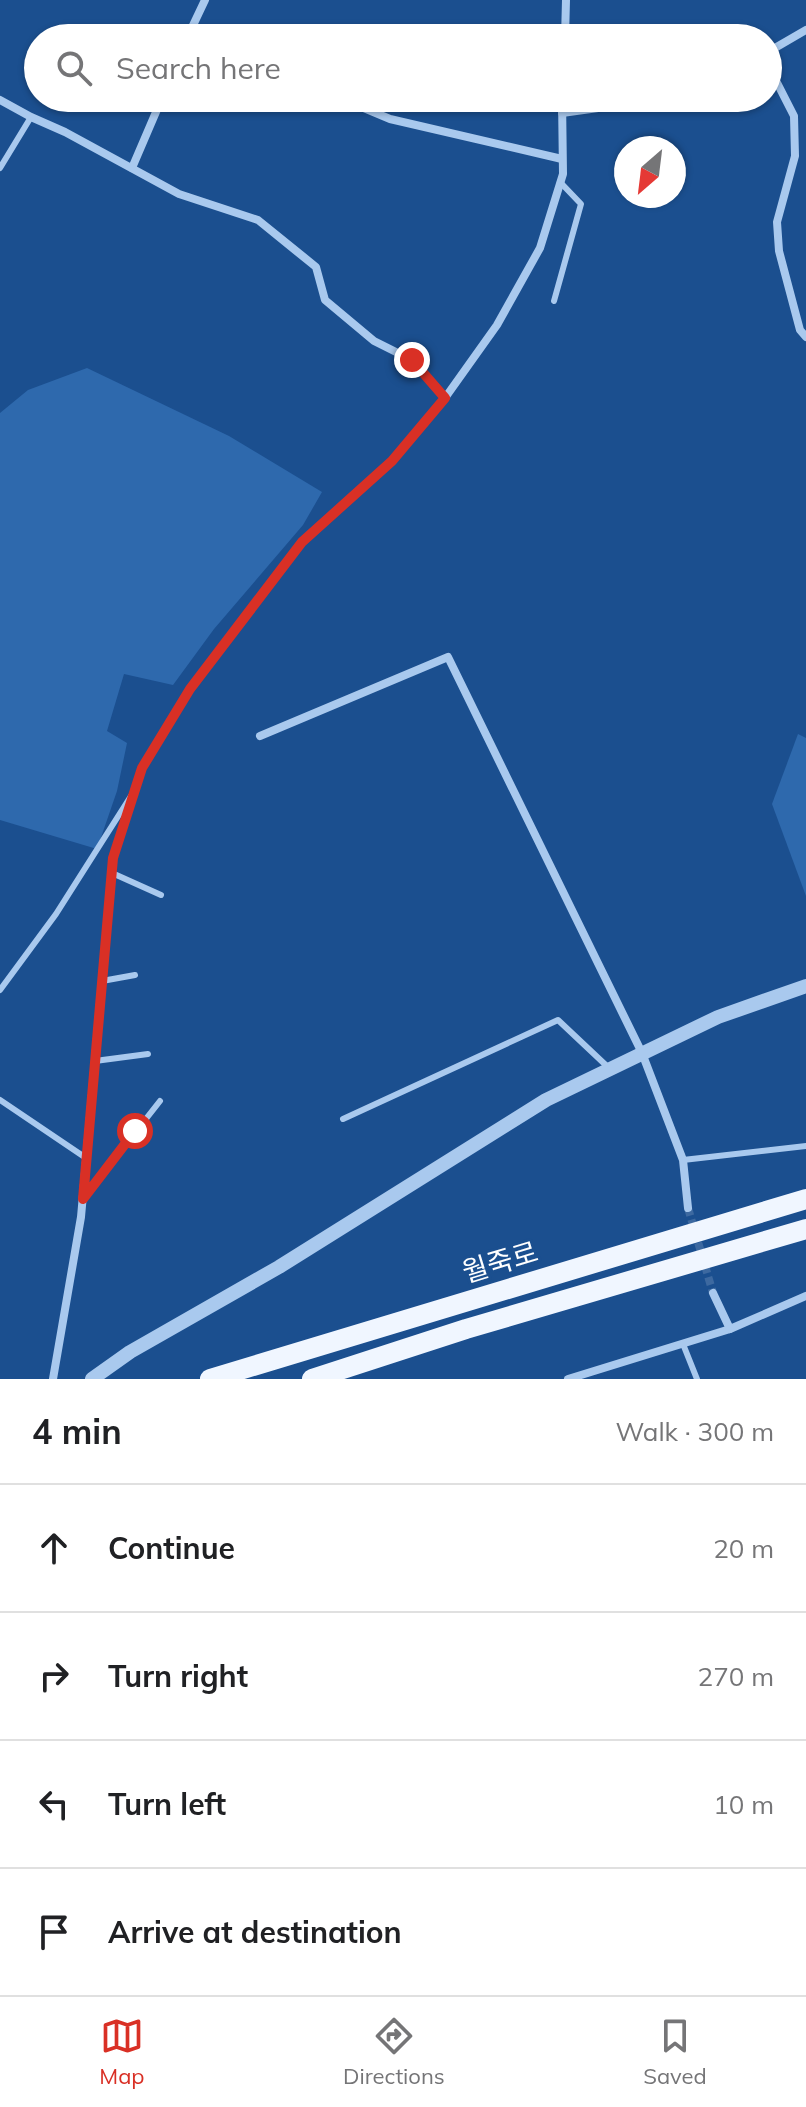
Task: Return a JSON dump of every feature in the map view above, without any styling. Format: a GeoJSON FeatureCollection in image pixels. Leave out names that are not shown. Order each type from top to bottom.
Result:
{"type":"FeatureCollection","features":[{"type":"Feature","properties":{"kind":"main road","name":"월죽로"},"geometry":{"type":"LineString","coordinates":[[210,1379],[806,1199]]}},
{"type":"Feature","properties":{"kind":"main road","name":"월죽로"},"geometry":{"type":"LineString","coordinates":[[312,1379],[466,1329],[806,1229]]}},
{"type":"Feature","properties":{"kind":"street"},"geometry":{"type":"LineString","coordinates":[[194,24],[205,0]]}},
{"type":"Feature","properties":{"kind":"street"},"geometry":{"type":"LineString","coordinates":[[565,24],[566,0]]}},
{"type":"Feature","properties":{"kind":"street"},"geometry":{"type":"LineString","coordinates":[[782,44],[806,30]]}},
{"type":"Feature","properties":{"kind":"street"},"geometry":{"type":"LineString","coordinates":[[782,92],[794,116],[795,156],[777,222],[779,251],[800,330],[806,337]]}},
{"type":"Feature","properties":{"kind":"street"},"geometry":{"type":"LineString","coordinates":[[0,100],[179,194],[258,220],[316,267],[325,300],[374,341],[412,360],[445,398]]}},
{"type":"Feature","properties":{"kind":"street"},"geometry":{"type":"LineString","coordinates":[[132,168],[156,112]]}},
{"type":"Feature","properties":{"kind":"street"},"geometry":{"type":"LineString","coordinates":[[373,112],[390,119],[562,159]]}},
{"type":"Feature","properties":{"kind":"street"},"geometry":{"type":"LineString","coordinates":[[53,1379],[83,1199],[113,858],[142,768],[190,689],[302,542],[392,461],[445,398],[497,325],[540,248],[560,182],[562,113],[569,112]]}},
{"type":"Feature","properties":{"kind":"street"},"geometry":{"type":"LineString","coordinates":[[260,736],[448,657],[642,1053],[683,1160],[688,1208]]}},
{"type":"Feature","properties":{"kind":"street"},"geometry":{"type":"LineString","coordinates":[[92,1379],[130,1352],[279,1267],[546,1100],[718,1017],[806,986]]}},
{"type":"Feature","properties":{"kind":"street"},"geometry":{"type":"LineString","coordinates":[[713,1293],[730,1329]]}},
{"type":"Feature","properties":{"kind":"street"},"geometry":{"type":"LineString","coordinates":[[568,1379],[730,1329],[806,1296]]}},
{"type":"Feature","properties":{"kind":"lane"},"geometry":{"type":"LineString","coordinates":[[0,168],[31,117]]}},
{"type":"Feature","properties":{"kind":"lane"},"geometry":{"type":"LineString","coordinates":[[554,301],[581,204],[560,182]]}},
{"type":"Feature","properties":{"kind":"lane"},"geometry":{"type":"LineString","coordinates":[[0,990],[56,914],[135,789]]}},
{"type":"Feature","properties":{"kind":"lane"},"geometry":{"type":"LineString","coordinates":[[112,873],[161,895]]}},
{"type":"Feature","properties":{"kind":"lane"},"geometry":{"type":"LineString","coordinates":[[102,981],[135,975]]}},
{"type":"Feature","properties":{"kind":"lane"},"geometry":{"type":"LineString","coordinates":[[343,1119],[558,1020],[610,1069]]}},
{"type":"Feature","properties":{"kind":"lane"},"geometry":{"type":"LineString","coordinates":[[95,1061],[148,1054]]}},
{"type":"Feature","properties":{"kind":"lane"},"geometry":{"type":"LineString","coordinates":[[0,1100],[86,1158]]}},
{"type":"Feature","properties":{"kind":"lane"},"geometry":{"type":"LineString","coordinates":[[83,1199],[160,1101]]}},
{"type":"Feature","properties":{"kind":"lane"},"geometry":{"type":"LineString","coordinates":[[683,1160],[806,1146]]}},
{"type":"Feature","properties":{"kind":"lane"},"geometry":{"type":"LineString","coordinates":[[683,1344],[697,1379]]}},
{"type":"Feature","properties":{"kind":"shaded area"},"geometry":{"type":"Polygon","coordinates":[[[87,368],[229,436],[322,492],[303,525],[214,629],[173,685],[124,674],[107,731],[127,743],[117,791],[97,849],[0,820],[0,413],[28,390],[87,368]]]}},
{"type":"Feature","properties":{"kind":"shaded area"},"geometry":{"type":"Polygon","coordinates":[[[798,734],[806,738],[806,896],[772,804],[798,734]]]}},
{"type":"Feature","properties":{"kind":"tunnel"},"geometry":{"type":"LineString","coordinates":[[688,1208],[713,1293]]}},
{"type":"Feature","properties":{"kind":"route"},"geometry":{"type":"LineString","coordinates":[[135,1131],[83,1199],[113,858],[142,768],[190,689],[302,542],[392,461],[445,398],[412,360]]}}]}
